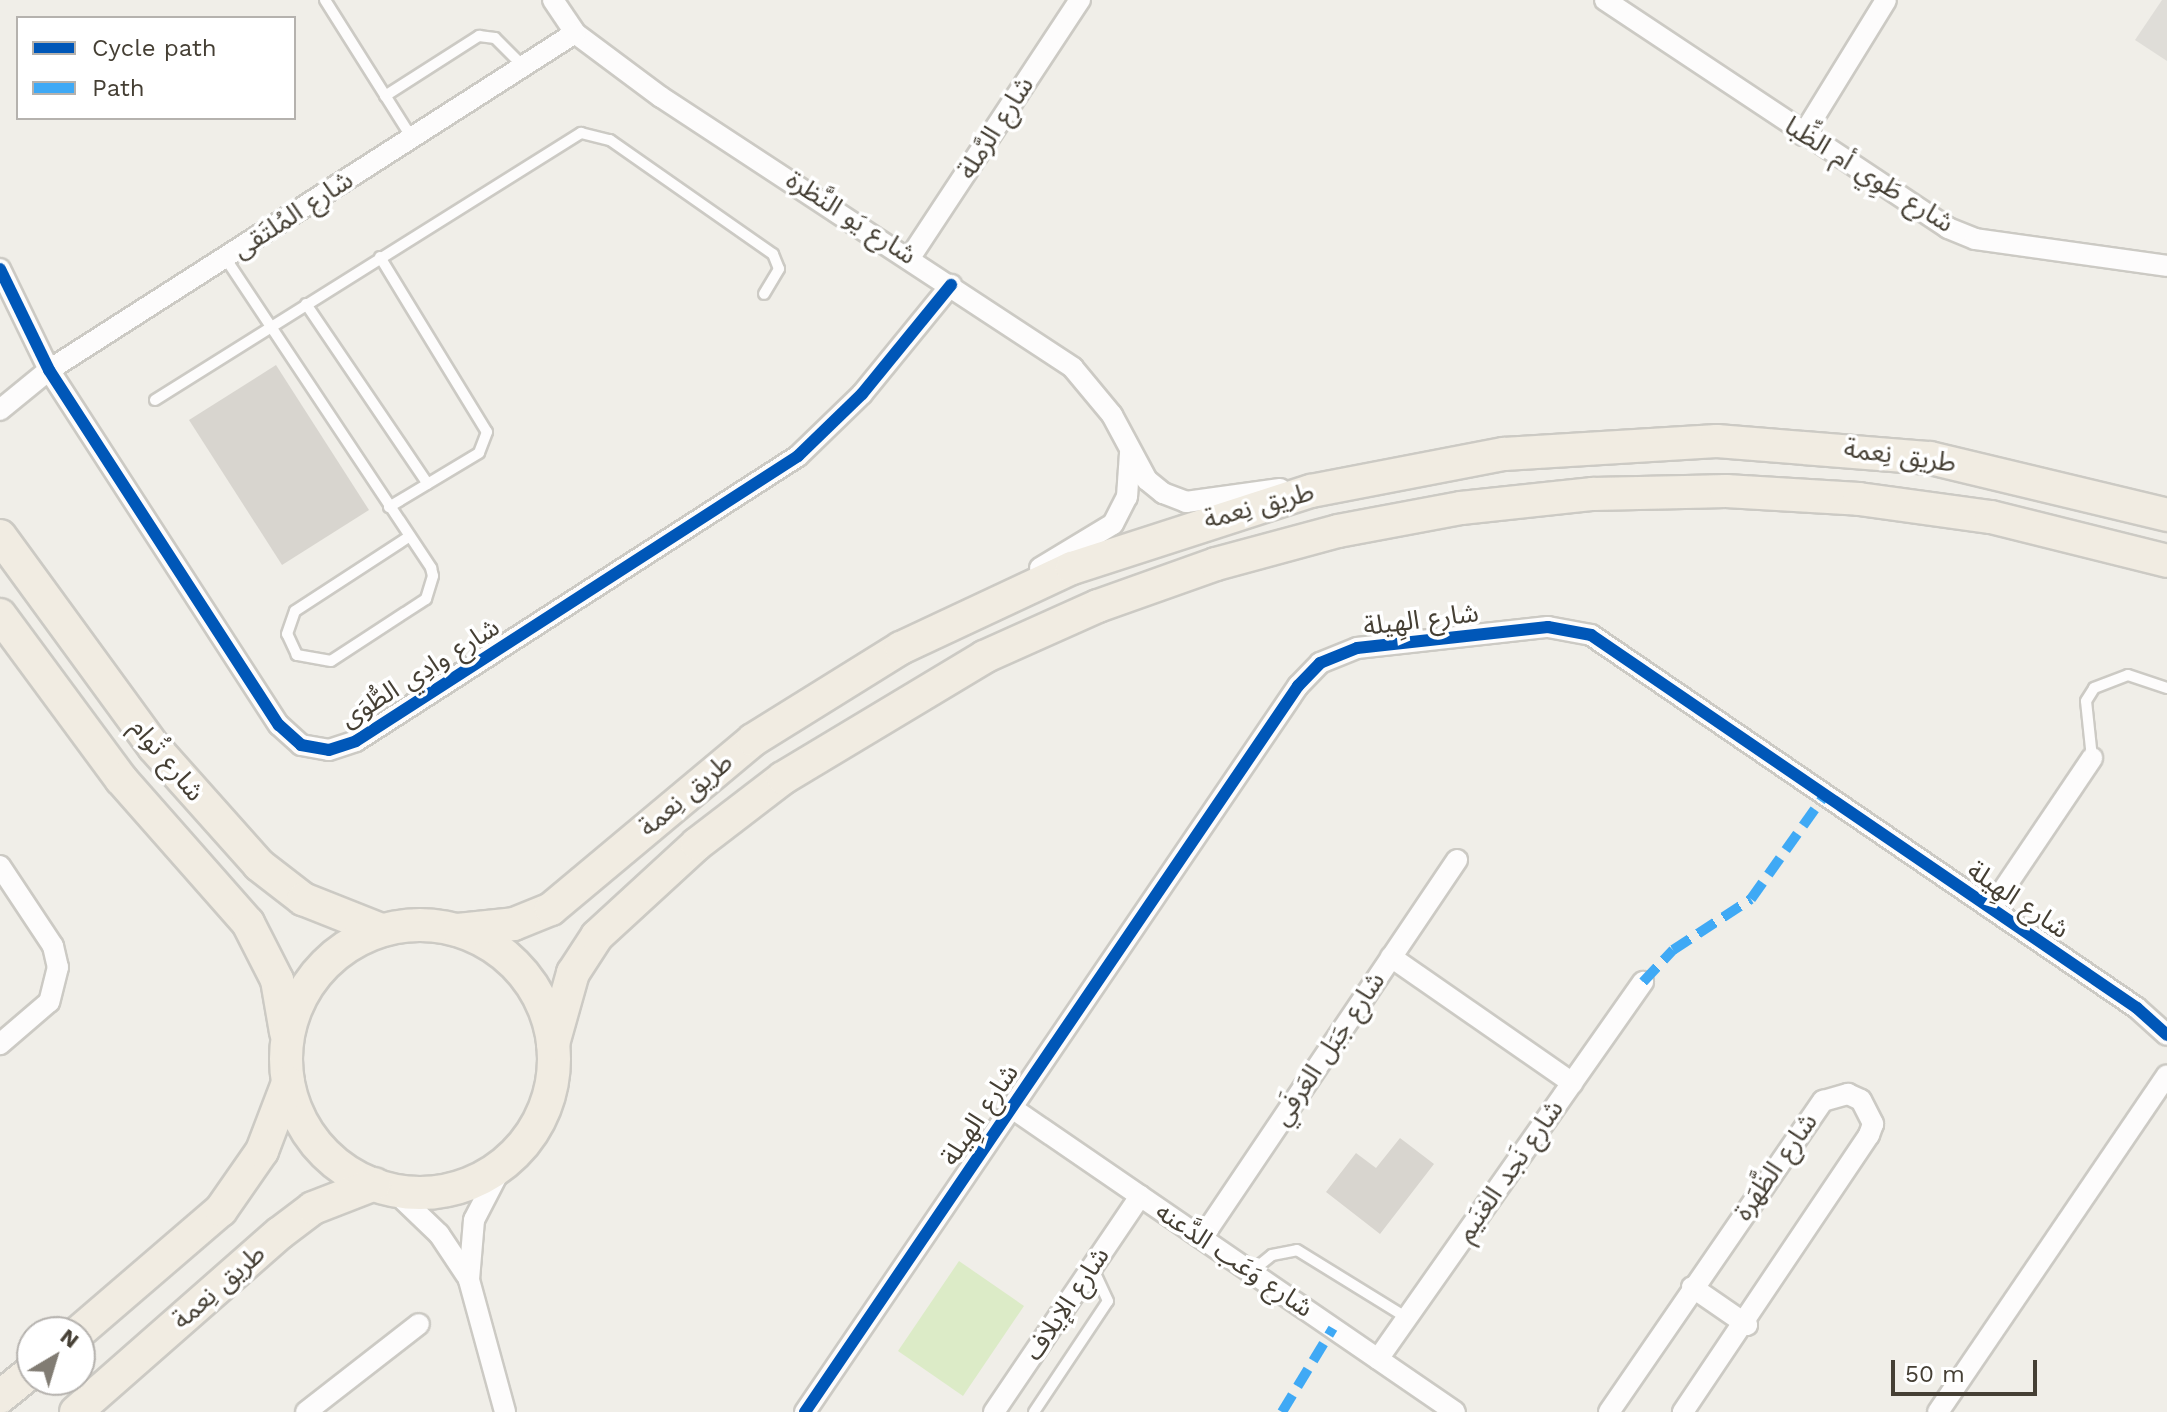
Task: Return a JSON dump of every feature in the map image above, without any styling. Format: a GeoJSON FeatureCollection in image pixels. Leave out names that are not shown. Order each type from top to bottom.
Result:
{"type":"FeatureCollection","features":[{"type":"Feature","properties":{"kind":"main road","name":"طريق نِعمة"},"geometry":{"type":"LineString","coordinates":[[458,930],[514,924],[551,909],[753,740],[847,679],[957,620],[1145,540],[1372,477],[1575,446],[1788,443],[2001,471],[2167,515]]}},
{"type":"Feature","properties":{"kind":"main road","name":"طريق نِعمة"},"geometry":{"type":"LineString","coordinates":[[553,1044],[573,973],[597,936],[687,853],[783,778],[984,657],[1098,606],[1216,564],[1338,531],[1461,508],[1713,491],[1859,499],[1991,517],[2167,561]]}},
{"type":"Feature","properties":{"kind":"main road","name":"شارع تُوام"},"geometry":{"type":"LineString","coordinates":[[0,536],[154,747],[259,865],[315,906],[381,930]]}},
{"type":"Feature","properties":{"kind":"main road","name":"شارع تُوام"},"geometry":{"type":"LineString","coordinates":[[0,615],[121,779],[248,923],[277,980],[287,1044]]}},
{"type":"Feature","properties":{"kind":"main road"},"geometry":{"type":"LineString","coordinates":[[419,925],[458,930],[493,947],[522,973],[543,1006],[553,1044],[547,1101],[530,1136],[503,1164],[450,1189],[384,1187],[325,1153],[302,1120],[288,1083],[287,1044],[296,1006],[317,973],[345,947],[381,930],[419,925]]}},
{"type":"Feature","properties":{"kind":"main road"},"geometry":{"type":"LineString","coordinates":[[96,1317],[221,1210],[262,1151],[288,1083]]}},
{"type":"Feature","properties":{"kind":"main road","name":"طريق نِعمة"},"geometry":{"type":"LineString","coordinates":[[76,1412],[280,1233],[313,1208],[384,1187]]}},
{"type":"Feature","properties":{"kind":"main road"},"geometry":{"type":"LineString","coordinates":[[0,1397],[16,1384]]}},
{"type":"Feature","properties":{"kind":"street","name":"شارع يَو النَّظرة"},"geometry":{"type":"LineString","coordinates":[[553,0],[575,33],[661,97],[911,256],[1073,368],[1112,415],[1147,480],[1186,502],[1372,477]]}},
{"type":"Feature","properties":{"kind":"street","name":"شارع الرَّملة"},"geometry":{"type":"LineString","coordinates":[[911,256],[1080,0]]}},
{"type":"Feature","properties":{"kind":"street","name":"شارع طَوِي أم الظِّبا"},"geometry":{"type":"LineString","coordinates":[[1605,0],[1921,214],[1975,239],[2167,266]]}},
{"type":"Feature","properties":{"kind":"street"},"geometry":{"type":"LineString","coordinates":[[1803,135],[1886,0]]}},
{"type":"Feature","properties":{"kind":"street","name":"شارع المُلتَقى"},"geometry":{"type":"LineString","coordinates":[[4,401],[575,33]]}},
{"type":"Feature","properties":{"kind":"street","name":"شارع وادِي الطُّوَى"},"geometry":{"type":"LineString","coordinates":[[0,269],[49,370],[279,725],[301,745],[329,750],[356,741],[798,456],[862,394],[951,285]]}},
{"type":"Feature","properties":{"kind":"street","name":"شارع يَو النَّظرة"},"geometry":{"type":"LineString","coordinates":[[957,620],[1113,524],[1127,497],[1130,453]]}},
{"type":"Feature","properties":{"kind":"street","name":"شارع الهِيلة"},"geometry":{"type":"LineString","coordinates":[[805,1412],[1298,686],[1320,663],[1357,648],[1548,627],[1591,635],[1991,908],[2167,1035]]}},
{"type":"Feature","properties":{"kind":"street","name":"شارع الهِيلة"},"geometry":{"type":"LineString","coordinates":[[1991,908],[2092,758]]}},
{"type":"Feature","properties":{"kind":"street","name":"شارع جَبَل العَرفَي"},"geometry":{"type":"LineString","coordinates":[[1202,1238],[1457,860]]}},
{"type":"Feature","properties":{"kind":"street"},"geometry":{"type":"LineString","coordinates":[[0,866],[53,946],[58,967],[49,1002],[0,1044]]}},
{"type":"Feature","properties":{"kind":"street"},"geometry":{"type":"LineString","coordinates":[[1391,957],[1572,1083]]}},
{"type":"Feature","properties":{"kind":"street","name":"شارع نَجد الغنَيم"},"geometry":{"type":"LineString","coordinates":[[1378,1359],[1643,982]]}},
{"type":"Feature","properties":{"kind":"street"},"geometry":{"type":"LineString","coordinates":[[1938,1412],[2167,1075]]}},
{"type":"Feature","properties":{"kind":"street","name":"شارع الظَّهَرة"},"geometry":{"type":"LineString","coordinates":[[1609,1412],[1692,1287],[1823,1101],[1848,1094],[1861,1100],[1873,1124],[1869,1135],[1747,1325],[1683,1412]]}},
{"type":"Feature","properties":{"kind":"street","name":"شارع وَعَب الدَّعنه"},"geometry":{"type":"LineString","coordinates":[[1012,1108],[1455,1412]]}},
{"type":"Feature","properties":{"kind":"street"},"geometry":{"type":"LineString","coordinates":[[469,1280],[474,1220],[503,1164]]}},
{"type":"Feature","properties":{"kind":"street"},"geometry":{"type":"LineString","coordinates":[[384,1187],[439,1234],[469,1280],[505,1412]]}},
{"type":"Feature","properties":{"kind":"street","name":"شارع الإيلاف"},"geometry":{"type":"LineString","coordinates":[[994,1412],[1140,1196]]}},
{"type":"Feature","properties":{"kind":"street"},"geometry":{"type":"LineString","coordinates":[[1692,1287],[1747,1325]]}},
{"type":"Feature","properties":{"kind":"street"},"geometry":{"type":"LineString","coordinates":[[306,1412],[419,1324]]}},
{"type":"Feature","properties":{"kind":"lane"},"geometry":{"type":"LineString","coordinates":[[325,0],[412,138]]}},
{"type":"Feature","properties":{"kind":"lane"},"geometry":{"type":"LineString","coordinates":[[385,96],[479,36],[495,38],[524,67]]}},
{"type":"Feature","properties":{"kind":"lane"},"geometry":{"type":"LineString","coordinates":[[155,400],[567,139],[588,133],[610,140],[773,254],[779,269],[764,294]]}},
{"type":"Feature","properties":{"kind":"lane"},"geometry":{"type":"LineString","coordinates":[[380,257],[487,432],[479,453],[389,507]]}},
{"type":"Feature","properties":{"kind":"lane"},"geometry":{"type":"LineString","coordinates":[[226,259],[410,536],[433,576],[426,599],[331,661],[297,655],[287,634],[295,611],[410,536]]}},
{"type":"Feature","properties":{"kind":"lane"},"geometry":{"type":"LineString","coordinates":[[306,304],[428,484]]}},
{"type":"Feature","properties":{"kind":"lane"},"geometry":{"type":"LineString","coordinates":[[2092,758],[2086,701],[2094,688],[2128,675],[2167,688]]}},
{"type":"Feature","properties":{"kind":"lane"},"geometry":{"type":"LineString","coordinates":[[1251,1272],[1272,1255],[1297,1250],[1407,1318]]}},
{"type":"Feature","properties":{"kind":"lane"},"geometry":{"type":"LineString","coordinates":[[1034,1412],[1108,1301],[1092,1267]]}},
{"type":"Feature","properties":{"kind":"green space"},"geometry":{"type":"Polygon","coordinates":[[[959,1261],[1024,1306],[963,1396],[898,1351],[959,1261]]]}},
{"type":"Feature","properties":{"kind":"shaded area"},"geometry":{"type":"Polygon","coordinates":[[[2162,0],[2167,0],[2167,61],[2135,40],[2162,0]]]}},
{"type":"Feature","properties":{"kind":"building"},"geometry":{"type":"Polygon","coordinates":[[[276,365],[369,510],[282,565],[189,420],[276,365]]]}},
{"type":"Feature","properties":{"kind":"building"},"geometry":{"type":"Polygon","coordinates":[[[1400,1138],[1434,1164],[1380,1234],[1326,1192],[1356,1153],[1376,1168],[1400,1138]]]}},
{"type":"Feature","properties":{"kind":"marked path"},"geometry":{"type":"LineString","coordinates":[[1643,982],[1673,950],[1751,899],[1825,795]]}},
{"type":"Feature","properties":{"kind":"marked path"},"geometry":{"type":"LineString","coordinates":[[1282,1412],[1333,1328]]}},
{"type":"Feature","properties":{"kind":"cycle path"},"geometry":{"type":"LineString","coordinates":[[0,269],[49,370],[279,725],[301,745],[329,750],[356,741],[798,456],[862,394],[951,285]]}},
{"type":"Feature","properties":{"kind":"cycle path"},"geometry":{"type":"LineString","coordinates":[[805,1412],[1298,686],[1320,663],[1357,648],[1548,627],[1591,635],[2137,1008],[2167,1035]]}}]}
